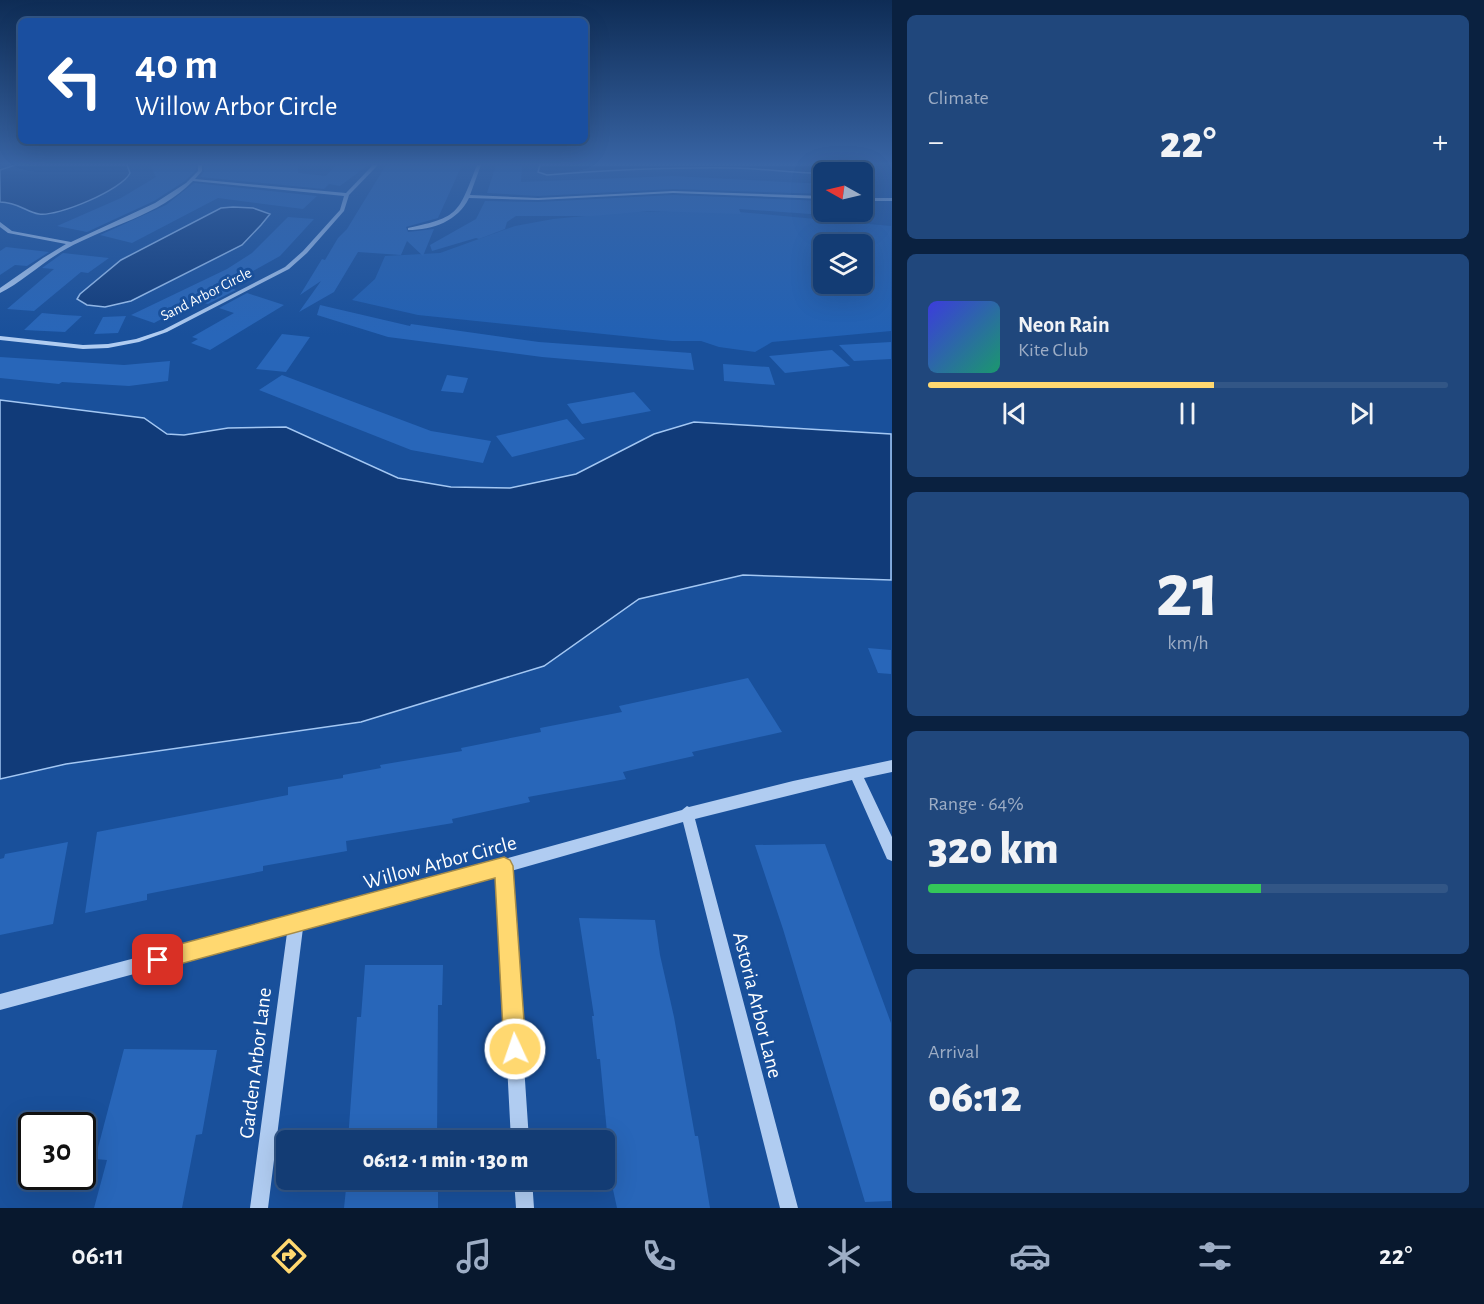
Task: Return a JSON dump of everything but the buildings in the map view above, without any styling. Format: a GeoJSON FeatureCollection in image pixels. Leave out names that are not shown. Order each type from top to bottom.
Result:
{"type":"FeatureCollection","features":[{"type":"Feature","properties":{"kind":"street"},"geometry":{"type":"LineString","coordinates":[[0,291],[36,265],[119,221]]}},
{"type":"Feature","properties":{"kind":"street","name":"Sand Arbor Circle"},"geometry":{"type":"LineString","coordinates":[[0,338],[83,347],[108,346],[149,338],[287,268],[305,252],[332,221]]}},
{"type":"Feature","properties":{"kind":"street"},"geometry":{"type":"LineString","coordinates":[[410,229],[447,221]]}},
{"type":"Feature","properties":{"kind":"street"},"geometry":{"type":"LineString","coordinates":[[0,224],[10,232],[72,244]]}},
{"type":"Feature","properties":{"kind":"street"},"geometry":{"type":"LineString","coordinates":[[0,237],[10,232]]}},
{"type":"Feature","properties":{"kind":"street","name":"Willow Arbor Circle"},"geometry":{"type":"LineString","coordinates":[[0,1002],[504,866],[687,813],[891,766]]}},
{"type":"Feature","properties":{"kind":"street"},"geometry":{"type":"LineString","coordinates":[[855,773],[891,854]]}},
{"type":"Feature","properties":{"kind":"street","name":"Astoria Arbor Lane"},"geometry":{"type":"LineString","coordinates":[[687,813],[789,1208]]}},
{"type":"Feature","properties":{"kind":"street"},"geometry":{"type":"LineString","coordinates":[[504,866],[519,1130]]}},
{"type":"Feature","properties":{"kind":"street","name":"Garden Arbor Lane"},"geometry":{"type":"LineString","coordinates":[[259,1208],[296,923]]}},
{"type":"Feature","properties":{"kind":"street"},"geometry":{"type":"LineString","coordinates":[[524,1190],[525,1208]]}},
{"type":"Feature","properties":{"kind":"shaded area"},"geometry":{"type":"Polygon","coordinates":[[[195,221],[264,221],[242,245],[131,301],[105,307],[87,305],[77,299],[121,260],[195,221]]]}},
{"type":"Feature","properties":{"kind":"shaded area"},"geometry":{"type":"Polygon","coordinates":[[[540,221],[813,221],[891,226],[891,331],[772,342],[755,352],[719,347],[701,341],[672,341],[418,315],[352,300],[375,279],[385,256],[440,253],[515,226],[540,221]]]}},
{"type":"Feature","properties":{"kind":"shaded area"},"geometry":{"type":"Polygon","coordinates":[[[0,400],[144,418],[167,434],[184,435],[228,428],[286,427],[398,478],[451,487],[510,488],[576,474],[654,434],[694,422],[891,434],[891,580],[743,575],[639,599],[544,666],[361,722],[66,764],[0,779],[0,400]]]}},
{"type":"Feature","properties":{"kind":"route"},"geometry":{"type":"LineString","coordinates":[[158,960],[504,866],[515,1049]]}}]}
